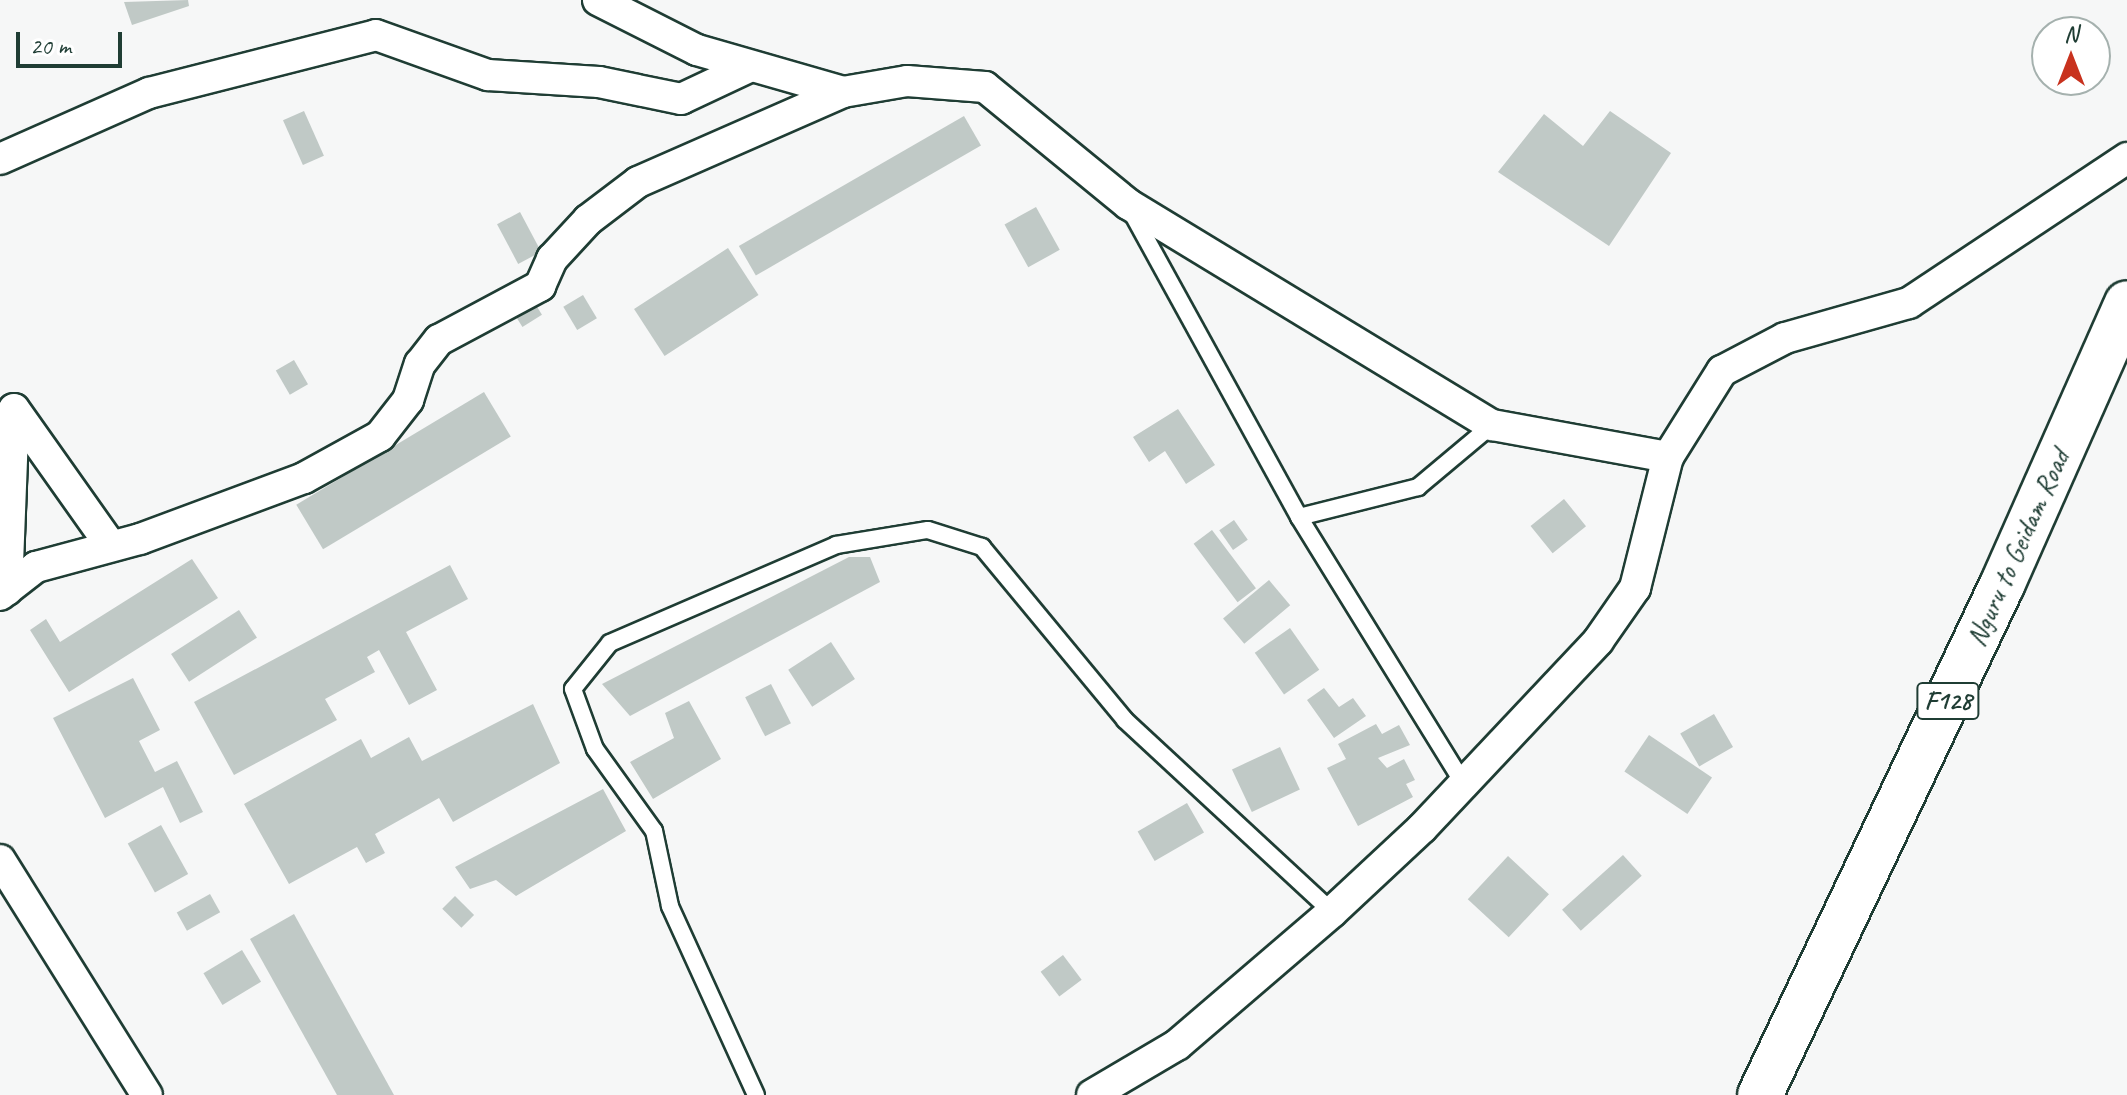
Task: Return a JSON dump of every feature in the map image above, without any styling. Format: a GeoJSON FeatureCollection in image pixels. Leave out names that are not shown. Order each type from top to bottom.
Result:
{"type":"FeatureCollection","features":[{"type":"Feature","properties":{"kind":"main road","name":"Nguru to Geidam Road"},"geometry":{"type":"LineString","coordinates":[[1760,1095],[1996,599],[2127,303]]}},
{"type":"Feature","properties":{"kind":"street"},"geometry":{"type":"LineString","coordinates":[[598,0],[628,9],[697,50],[843,92]]}},
{"type":"Feature","properties":{"kind":"street"},"geometry":{"type":"LineString","coordinates":[[0,159],[149,93],[376,35],[488,75],[599,82],[681,99],[751,66]]}},
{"type":"Feature","properties":{"kind":"street"},"geometry":{"type":"LineString","coordinates":[[3,593],[36,567],[111,546],[304,478],[380,436],[408,400],[420,364],[439,340],[540,286],[552,259],[588,220],[638,182],[843,92],[907,81],[985,87],[1128,204],[1492,425],[1668,457]]}},
{"type":"Feature","properties":{"kind":"street"},"geometry":{"type":"LineString","coordinates":[[1092,1095],[1177,1045],[1332,912],[1463,783],[1598,641],[1635,588],[1668,457],[1722,371],[1785,338],[1909,303],[2127,158]]}},
{"type":"Feature","properties":{"kind":"street"},"geometry":{"type":"LineString","coordinates":[[3,593],[14,409],[111,546]]}},
{"type":"Feature","properties":{"kind":"street"},"geometry":{"type":"LineString","coordinates":[[0,860],[147,1095]]}},
{"type":"Feature","properties":{"kind":"lane"},"geometry":{"type":"LineString","coordinates":[[1128,204],[1299,517],[1463,783]]}},
{"type":"Feature","properties":{"kind":"lane"},"geometry":{"type":"LineString","coordinates":[[1299,517],[1418,487],[1492,425]]}},
{"type":"Feature","properties":{"kind":"lane"},"geometry":{"type":"LineString","coordinates":[[756,1095],[670,906],[654,831],[595,749],[573,689],[610,643],[836,545],[928,530],[982,547],[1125,720],[1332,912]]}},
{"type":"Feature","properties":{"kind":"building"},"geometry":{"type":"Polygon","coordinates":[[[188,0],[189,6],[132,25],[124,2],[188,0]]]}},
{"type":"Feature","properties":{"kind":"building"},"geometry":{"type":"Polygon","coordinates":[[[304,111],[324,156],[303,165],[283,120],[304,111]]]}},
{"type":"Feature","properties":{"kind":"building"},"geometry":{"type":"Polygon","coordinates":[[[1610,111],[1671,153],[1609,246],[1498,172],[1544,114],[1583,146],[1610,111]]]}},
{"type":"Feature","properties":{"kind":"building"},"geometry":{"type":"Polygon","coordinates":[[[964,116],[981,145],[756,275],[739,246],[964,116]]]}},
{"type":"Feature","properties":{"kind":"building"},"geometry":{"type":"Polygon","coordinates":[[[1036,207],[1060,250],[1028,267],[1005,224],[1036,207]]]}},
{"type":"Feature","properties":{"kind":"building"},"geometry":{"type":"Polygon","coordinates":[[[520,212],[541,252],[518,264],[497,224],[520,212]]]}},
{"type":"Feature","properties":{"kind":"building"},"geometry":{"type":"Polygon","coordinates":[[[728,248],[758,295],[665,356],[634,309],[728,248]]]}},
{"type":"Feature","properties":{"kind":"building"},"geometry":{"type":"Polygon","coordinates":[[[583,295],[597,318],[577,330],[563,307],[583,295]]]}},
{"type":"Feature","properties":{"kind":"building"},"geometry":{"type":"Polygon","coordinates":[[[534,302],[542,315],[522,327],[514,314],[534,302]]]}},
{"type":"Feature","properties":{"kind":"building"},"geometry":{"type":"Polygon","coordinates":[[[294,360],[308,384],[290,395],[276,370],[294,360]]]}},
{"type":"Feature","properties":{"kind":"building"},"geometry":{"type":"Polygon","coordinates":[[[484,392],[511,437],[323,549],[296,505],[484,392]]]}},
{"type":"Feature","properties":{"kind":"building"},"geometry":{"type":"Polygon","coordinates":[[[1178,409],[1215,465],[1186,484],[1165,451],[1149,462],[1133,437],[1178,409]]]}},
{"type":"Feature","properties":{"kind":"building"},"geometry":{"type":"Polygon","coordinates":[[[1564,499],[1586,526],[1553,553],[1531,526],[1564,499]]]}},
{"type":"Feature","properties":{"kind":"building"},"geometry":{"type":"Polygon","coordinates":[[[1234,520],[1248,540],[1233,550],[1219,530],[1234,520]]]}},
{"type":"Feature","properties":{"kind":"building"},"geometry":{"type":"Polygon","coordinates":[[[1212,530],[1256,588],[1238,602],[1194,544],[1212,530]]]}},
{"type":"Feature","properties":{"kind":"building"},"geometry":{"type":"Polygon","coordinates":[[[849,557],[870,557],[880,582],[630,716],[602,684],[849,557]]]}},
{"type":"Feature","properties":{"kind":"building"},"geometry":{"type":"Polygon","coordinates":[[[192,559],[218,598],[69,692],[30,630],[46,619],[60,642],[192,559]]]}},
{"type":"Feature","properties":{"kind":"building"},"geometry":{"type":"Polygon","coordinates":[[[450,565],[468,599],[406,632],[437,690],[409,705],[379,650],[367,657],[375,672],[325,699],[337,720],[234,775],[194,702],[450,565]]]}},
{"type":"Feature","properties":{"kind":"building"},"geometry":{"type":"Polygon","coordinates":[[[1269,580],[1290,605],[1244,644],[1223,619],[1269,580]]]}},
{"type":"Feature","properties":{"kind":"building"},"geometry":{"type":"Polygon","coordinates":[[[239,610],[257,638],[189,682],[171,654],[239,610]]]}},
{"type":"Feature","properties":{"kind":"building"},"geometry":{"type":"Polygon","coordinates":[[[1290,628],[1319,670],[1284,694],[1255,653],[1290,628]]]}},
{"type":"Feature","properties":{"kind":"building"},"geometry":{"type":"Polygon","coordinates":[[[831,642],[855,679],[812,707],[788,670],[831,642]]]}},
{"type":"Feature","properties":{"kind":"building"},"geometry":{"type":"Polygon","coordinates":[[[133,678],[160,730],[139,741],[155,772],[177,761],[203,812],[180,823],[163,787],[105,818],[53,718],[133,678]]]}},
{"type":"Feature","properties":{"kind":"building"},"geometry":{"type":"Polygon","coordinates":[[[771,684],[791,723],[765,736],[745,697],[771,684]]]}},
{"type":"Feature","properties":{"kind":"building"},"geometry":{"type":"Polygon","coordinates":[[[1324,688],[1339,707],[1353,698],[1366,716],[1334,738],[1307,700],[1324,688]]]}},
{"type":"Feature","properties":{"kind":"building"},"geometry":{"type":"Polygon","coordinates":[[[689,701],[721,759],[653,799],[630,762],[674,738],[665,713],[689,701]]]}},
{"type":"Feature","properties":{"kind":"building"},"geometry":{"type":"Polygon","coordinates":[[[533,704],[560,763],[453,822],[439,798],[375,834],[385,853],[366,863],[357,847],[289,884],[244,804],[361,739],[371,758],[409,737],[422,761],[533,704]]]}},
{"type":"Feature","properties":{"kind":"building"},"geometry":{"type":"Polygon","coordinates":[[[1714,714],[1733,747],[1699,766],[1680,734],[1714,714]]]}},
{"type":"Feature","properties":{"kind":"building"},"geometry":{"type":"Polygon","coordinates":[[[1376,724],[1382,734],[1399,725],[1410,745],[1378,758],[1387,768],[1404,759],[1415,780],[1406,784],[1413,797],[1358,826],[1327,768],[1346,759],[1338,744],[1376,724]]]}},
{"type":"Feature","properties":{"kind":"building"},"geometry":{"type":"Polygon","coordinates":[[[1649,735],[1712,777],[1687,814],[1624,771],[1649,735]]]}},
{"type":"Feature","properties":{"kind":"building"},"geometry":{"type":"Polygon","coordinates":[[[1280,747],[1300,790],[1252,812],[1232,769],[1280,747]]]}},
{"type":"Feature","properties":{"kind":"building"},"geometry":{"type":"Polygon","coordinates":[[[603,789],[626,831],[516,896],[496,880],[470,889],[455,867],[603,789]]]}},
{"type":"Feature","properties":{"kind":"building"},"geometry":{"type":"Polygon","coordinates":[[[1187,803],[1204,832],[1155,861],[1138,832],[1187,803]]]}},
{"type":"Feature","properties":{"kind":"building"},"geometry":{"type":"Polygon","coordinates":[[[161,825],[188,874],[155,892],[128,843],[161,825]]]}},
{"type":"Feature","properties":{"kind":"building"},"geometry":{"type":"Polygon","coordinates":[[[1623,855],[1642,876],[1581,931],[1562,910],[1623,855]]]}},
{"type":"Feature","properties":{"kind":"building"},"geometry":{"type":"Polygon","coordinates":[[[1508,856],[1549,894],[1509,937],[1468,899],[1508,856]]]}},
{"type":"Feature","properties":{"kind":"building"},"geometry":{"type":"Polygon","coordinates":[[[210,894],[220,912],[187,931],[177,912],[210,894]]]}},
{"type":"Feature","properties":{"kind":"building"},"geometry":{"type":"Polygon","coordinates":[[[455,896],[474,915],[461,928],[442,909],[455,896]]]}},
{"type":"Feature","properties":{"kind":"building"},"geometry":{"type":"Polygon","coordinates":[[[294,914],[394,1095],[337,1095],[250,939],[294,914]]]}},
{"type":"Feature","properties":{"kind":"building"},"geometry":{"type":"Polygon","coordinates":[[[242,950],[261,982],[222,1005],[203,973],[242,950]]]}},
{"type":"Feature","properties":{"kind":"building"},"geometry":{"type":"Polygon","coordinates":[[[1063,955],[1082,980],[1059,997],[1041,972],[1063,955]]]}}]}
